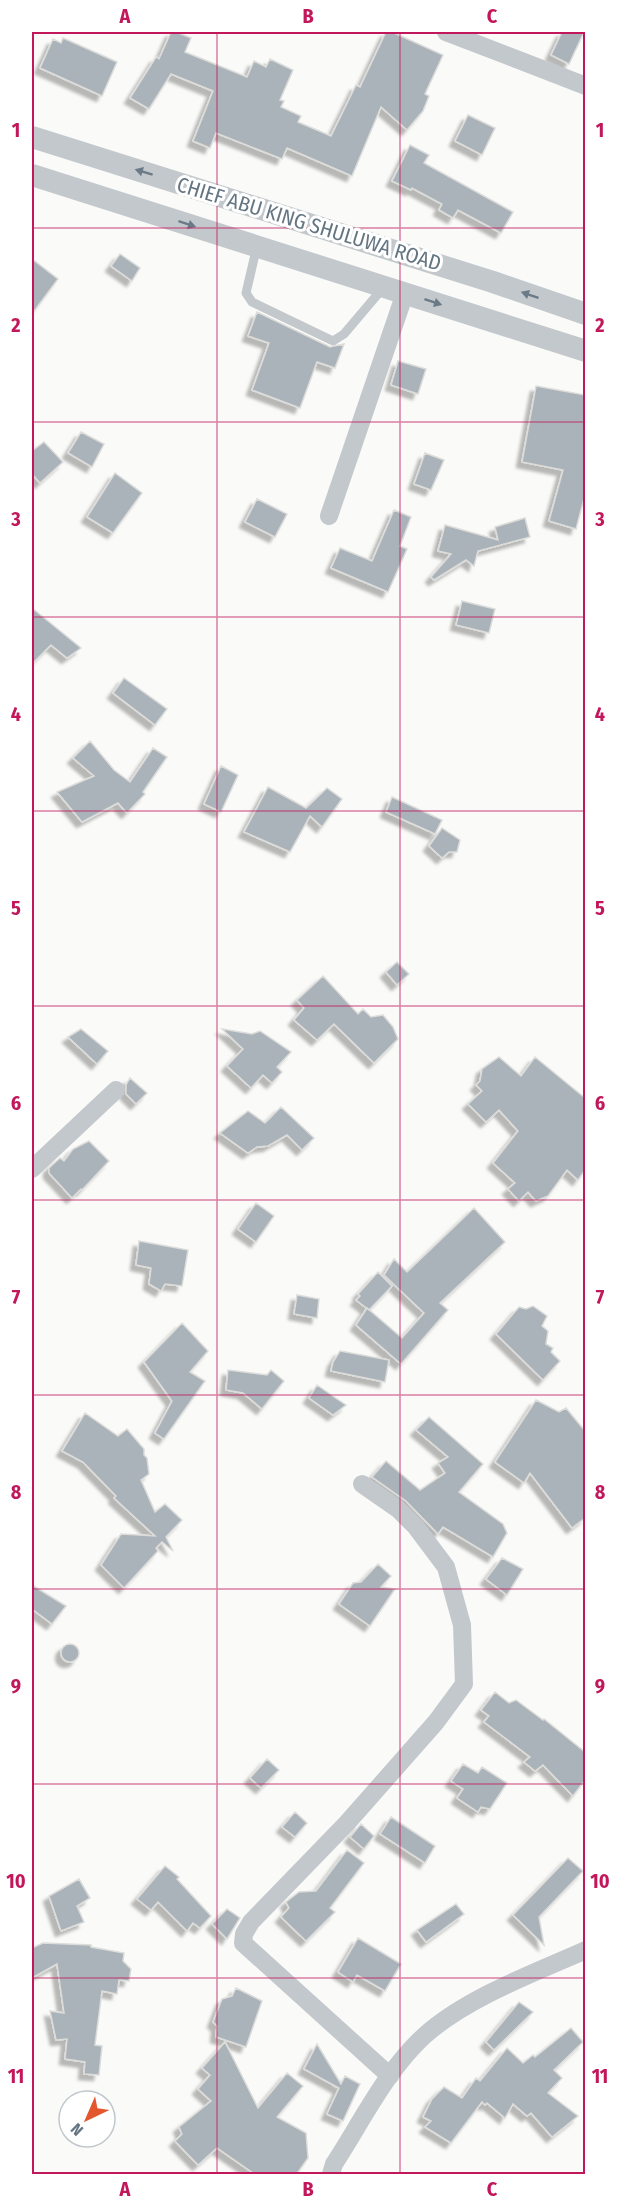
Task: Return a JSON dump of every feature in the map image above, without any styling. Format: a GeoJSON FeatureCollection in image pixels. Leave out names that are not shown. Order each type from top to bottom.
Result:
{"type":"FeatureCollection","features":[{"type":"Feature","properties":{"kind":"street"},"geometry":{"type":"LineString","coordinates":[[446,32],[585,87]]}},
{"type":"Feature","properties":{"kind":"street","name":"CHIEF ABU KING SHULUWA ROAD"},"geometry":{"type":"LineString","coordinates":[[32,137],[493,282],[585,314]]}},
{"type":"Feature","properties":{"kind":"street"},"geometry":{"type":"LineString","coordinates":[[32,175],[585,351]]}},
{"type":"Feature","properties":{"kind":"street"},"geometry":{"type":"LineString","coordinates":[[479,317],[493,282]]}},
{"type":"Feature","properties":{"kind":"street"},"geometry":{"type":"LineString","coordinates":[[329,516],[395,290]]}},
{"type":"Feature","properties":{"kind":"street"},"geometry":{"type":"LineString","coordinates":[[32,1169],[116,1090]]}},
{"type":"Feature","properties":{"kind":"street"},"geometry":{"type":"LineString","coordinates":[[362,1484],[398,1509],[416,1527],[446,1567],[462,1625],[464,1684],[436,1722],[347,1823],[251,1922],[244,1934],[243,1943],[390,2076]]}},
{"type":"Feature","properties":{"kind":"street"},"geometry":{"type":"LineString","coordinates":[[331,2175],[334,2164],[390,2076],[425,2036],[470,2004],[585,1950]]}},
{"type":"Feature","properties":{"kind":"lane"},"geometry":{"type":"LineString","coordinates":[[257,246],[246,293],[252,302],[333,341],[395,290]]}},
{"type":"Feature","properties":{"kind":"building"},"geometry":{"type":"Polygon","coordinates":[[[171,32],[191,38],[185,52],[247,77],[254,61],[266,67],[270,59],[293,70],[280,100],[284,101],[281,107],[301,116],[298,122],[331,136],[356,85],[360,87],[386,32],[392,32],[443,55],[425,94],[429,96],[423,111],[407,130],[381,107],[352,176],[287,148],[282,159],[216,133],[210,148],[193,141],[213,91],[171,74],[149,109],[130,98],[156,57],[159,59],[171,32]]]}},
{"type":"Feature","properties":{"kind":"building"},"geometry":{"type":"Polygon","coordinates":[[[562,32],[584,32],[569,64],[551,55],[562,32]]]}},
{"type":"Feature","properties":{"kind":"building"},"geometry":{"type":"Polygon","coordinates":[[[63,38],[117,62],[102,96],[40,68],[53,39],[61,43],[63,38]]]}},
{"type":"Feature","properties":{"kind":"building"},"geometry":{"type":"Polygon","coordinates":[[[468,115],[495,128],[482,155],[455,141],[468,115]]]}},
{"type":"Feature","properties":{"kind":"building"},"geometry":{"type":"Polygon","coordinates":[[[410,145],[429,155],[424,163],[513,212],[501,233],[458,210],[453,218],[439,210],[442,204],[412,188],[411,190],[392,181],[410,145]]]}},
{"type":"Feature","properties":{"kind":"building"},"geometry":{"type":"Polygon","coordinates":[[[120,254],[140,268],[132,281],[111,266],[120,254]]]}},
{"type":"Feature","properties":{"kind":"building"},"geometry":{"type":"Polygon","coordinates":[[[32,259],[58,279],[32,314],[32,259]]]}},
{"type":"Feature","properties":{"kind":"building"},"geometry":{"type":"Polygon","coordinates":[[[257,312],[330,347],[344,344],[335,368],[317,362],[300,408],[252,390],[269,343],[248,336],[257,312]]]}},
{"type":"Feature","properties":{"kind":"building"},"geometry":{"type":"Polygon","coordinates":[[[398,361],[426,369],[418,394],[391,385],[398,361]]]}},
{"type":"Feature","properties":{"kind":"building"},"geometry":{"type":"Polygon","coordinates":[[[536,386],[585,395],[585,495],[576,529],[549,521],[563,470],[522,462],[536,386]]]}},
{"type":"Feature","properties":{"kind":"building"},"geometry":{"type":"Polygon","coordinates":[[[81,432],[104,444],[92,467],[68,453],[81,432]]]}},
{"type":"Feature","properties":{"kind":"building"},"geometry":{"type":"Polygon","coordinates":[[[44,442],[63,462],[40,483],[32,474],[32,451],[44,442]]]}},
{"type":"Feature","properties":{"kind":"building"},"geometry":{"type":"Polygon","coordinates":[[[425,453],[444,460],[431,490],[414,484],[425,453]]]}},
{"type":"Feature","properties":{"kind":"building"},"geometry":{"type":"Polygon","coordinates":[[[115,473],[142,493],[113,533],[87,517],[115,473]]]}},
{"type":"Feature","properties":{"kind":"building"},"geometry":{"type":"Polygon","coordinates":[[[257,499],[287,514],[275,537],[245,522],[257,499]]]}},
{"type":"Feature","properties":{"kind":"building"},"geometry":{"type":"Polygon","coordinates":[[[394,510],[411,517],[400,546],[407,549],[388,592],[331,568],[340,548],[372,561],[394,510]]]}},
{"type":"Feature","properties":{"kind":"building"},"geometry":{"type":"Polygon","coordinates":[[[525,518],[530,537],[478,551],[474,566],[466,560],[434,580],[431,577],[451,554],[438,551],[445,525],[498,540],[495,527],[525,518]]]}},
{"type":"Feature","properties":{"kind":"building"},"geometry":{"type":"Polygon","coordinates":[[[462,601],[495,609],[489,633],[456,625],[462,601]]]}},
{"type":"Feature","properties":{"kind":"building"},"geometry":{"type":"Polygon","coordinates":[[[32,608],[81,648],[67,658],[51,645],[32,664],[32,608]]]}},
{"type":"Feature","properties":{"kind":"building"},"geometry":{"type":"Polygon","coordinates":[[[124,678],[167,709],[155,725],[113,693],[124,678]]]}},
{"type":"Feature","properties":{"kind":"building"},"geometry":{"type":"Polygon","coordinates":[[[90,741],[114,770],[130,782],[153,748],[167,757],[143,792],[145,794],[127,813],[118,803],[82,822],[57,792],[94,776],[73,758],[90,741]]]}},
{"type":"Feature","properties":{"kind":"building"},"geometry":{"type":"Polygon","coordinates":[[[221,766],[238,775],[221,812],[204,804],[221,766]]]}},
{"type":"Feature","properties":{"kind":"building"},"geometry":{"type":"Polygon","coordinates":[[[268,787],[306,808],[327,788],[342,799],[322,827],[310,816],[290,852],[244,832],[268,787]]]}},
{"type":"Feature","properties":{"kind":"building"},"geometry":{"type":"Polygon","coordinates":[[[392,797],[442,820],[435,834],[386,812],[392,797]]]}},
{"type":"Feature","properties":{"kind":"building"},"geometry":{"type":"Polygon","coordinates":[[[442,828],[460,840],[457,852],[449,852],[442,858],[429,846],[442,828]]]}},
{"type":"Feature","properties":{"kind":"building"},"geometry":{"type":"Polygon","coordinates":[[[397,962],[409,974],[397,985],[386,972],[397,962]]]}},
{"type":"Feature","properties":{"kind":"building"},"geometry":{"type":"Polygon","coordinates":[[[323,976],[358,1014],[363,1009],[371,1017],[383,1015],[393,1027],[398,1039],[374,1063],[334,1024],[317,1040],[294,1020],[304,1008],[297,1000],[323,976]]]}},
{"type":"Feature","properties":{"kind":"building"},"geometry":{"type":"Polygon","coordinates":[[[81,1029],[108,1051],[97,1064],[68,1037],[81,1029]]]}},
{"type":"Feature","properties":{"kind":"building"},"geometry":{"type":"Polygon","coordinates":[[[222,1029],[252,1034],[260,1031],[291,1052],[277,1067],[282,1072],[272,1083],[263,1075],[251,1088],[227,1066],[243,1049],[222,1029]]]}},
{"type":"Feature","properties":{"kind":"building"},"geometry":{"type":"Polygon","coordinates":[[[499,1057],[521,1076],[535,1057],[585,1098],[585,1170],[578,1180],[567,1170],[548,1196],[536,1201],[528,1192],[519,1201],[508,1189],[515,1183],[493,1163],[518,1131],[499,1110],[486,1122],[468,1104],[482,1091],[476,1085],[480,1081],[482,1069],[499,1057]]]}},
{"type":"Feature","properties":{"kind":"building"},"geometry":{"type":"Polygon","coordinates":[[[130,1078],[147,1093],[136,1104],[126,1094],[126,1085],[130,1078]]]}},
{"type":"Feature","properties":{"kind":"building"},"geometry":{"type":"Polygon","coordinates":[[[281,1107],[314,1138],[302,1150],[287,1135],[268,1146],[257,1147],[248,1153],[220,1133],[248,1111],[265,1123],[281,1107]]]}},
{"type":"Feature","properties":{"kind":"building"},"geometry":{"type":"Polygon","coordinates":[[[89,1141],[109,1161],[72,1198],[49,1173],[49,1168],[60,1158],[64,1161],[73,1149],[89,1141]]]}},
{"type":"Feature","properties":{"kind":"building"},"geometry":{"type":"Polygon","coordinates":[[[256,1203],[274,1216],[256,1242],[238,1229],[256,1203]]]}},
{"type":"Feature","properties":{"kind":"building"},"geometry":{"type":"Polygon","coordinates":[[[474,1208],[505,1242],[440,1303],[448,1310],[401,1364],[356,1325],[367,1308],[402,1338],[424,1313],[384,1275],[394,1259],[407,1272],[474,1208]]]}},
{"type":"Feature","properties":{"kind":"building"},"geometry":{"type":"Polygon","coordinates":[[[139,1241],[188,1250],[182,1286],[165,1284],[161,1291],[149,1284],[151,1268],[136,1265],[139,1241]]]}},
{"type":"Feature","properties":{"kind":"building"},"geometry":{"type":"Polygon","coordinates":[[[378,1272],[392,1286],[369,1310],[356,1300],[360,1296],[358,1294],[378,1272]]]}},
{"type":"Feature","properties":{"kind":"building"},"geometry":{"type":"Polygon","coordinates":[[[297,1295],[319,1299],[317,1318],[294,1314],[297,1295]]]}},
{"type":"Feature","properties":{"kind":"building"},"geometry":{"type":"Polygon","coordinates":[[[533,1306],[547,1316],[542,1326],[548,1331],[546,1344],[553,1348],[551,1352],[560,1361],[543,1380],[496,1334],[519,1307],[526,1309],[533,1306]]]}},
{"type":"Feature","properties":{"kind":"building"},"geometry":{"type":"Polygon","coordinates":[[[182,1323],[208,1351],[190,1372],[205,1381],[164,1439],[155,1433],[172,1401],[144,1362],[182,1323]]]}},
{"type":"Feature","properties":{"kind":"building"},"geometry":{"type":"Polygon","coordinates":[[[340,1351],[389,1360],[385,1382],[331,1371],[333,1362],[340,1351]]]}},
{"type":"Feature","properties":{"kind":"building"},"geometry":{"type":"Polygon","coordinates":[[[228,1370],[267,1375],[271,1370],[284,1381],[262,1409],[243,1393],[226,1390],[228,1370]]]}},
{"type":"Feature","properties":{"kind":"building"},"geometry":{"type":"Polygon","coordinates":[[[317,1385],[346,1405],[333,1415],[309,1398],[317,1385]]]}},
{"type":"Feature","properties":{"kind":"building"},"geometry":{"type":"Polygon","coordinates":[[[536,1400],[559,1412],[566,1408],[585,1431],[585,1518],[572,1528],[530,1473],[524,1483],[495,1462],[536,1400]]]}},
{"type":"Feature","properties":{"kind":"building"},"geometry":{"type":"Polygon","coordinates":[[[85,1413],[118,1436],[127,1429],[144,1449],[149,1474],[141,1480],[155,1512],[165,1504],[182,1520],[166,1537],[173,1551],[162,1542],[156,1548],[158,1551],[124,1588],[101,1565],[121,1534],[155,1536],[114,1498],[116,1496],[83,1462],[62,1451],[85,1413]]]}},
{"type":"Feature","properties":{"kind":"building"},"geometry":{"type":"Polygon","coordinates":[[[429,1417],[483,1464],[459,1492],[503,1524],[507,1533],[493,1557],[443,1527],[438,1534],[406,1501],[372,1477],[386,1461],[420,1490],[445,1473],[438,1463],[448,1457],[416,1430],[429,1417]]]}},
{"type":"Feature","properties":{"kind":"building"},"geometry":{"type":"Polygon","coordinates":[[[502,1558],[523,1569],[507,1595],[486,1579],[502,1558]]]}},
{"type":"Feature","properties":{"kind":"building"},"geometry":{"type":"Polygon","coordinates":[[[378,1564],[391,1576],[381,1587],[395,1589],[370,1626],[339,1604],[353,1583],[361,1582],[378,1564]]]}},
{"type":"Feature","properties":{"kind":"building"},"geometry":{"type":"Polygon","coordinates":[[[32,1585],[66,1606],[52,1624],[32,1609],[32,1585]]]}},
{"type":"Feature","properties":{"kind":"building"},"geometry":{"type":"Polygon","coordinates":[[[70,1644],[76,1647],[79,1653],[76,1659],[70,1662],[64,1659],[61,1653],[64,1647],[70,1644]]]}},
{"type":"Feature","properties":{"kind":"building"},"geometry":{"type":"Polygon","coordinates":[[[495,1692],[509,1703],[516,1700],[585,1752],[585,1780],[573,1796],[543,1765],[535,1771],[524,1762],[530,1757],[484,1722],[489,1716],[481,1710],[495,1692]]]}},
{"type":"Feature","properties":{"kind":"building"},"geometry":{"type":"Polygon","coordinates":[[[267,1759],[279,1770],[261,1788],[250,1778],[267,1759]]]}},
{"type":"Feature","properties":{"kind":"building"},"geometry":{"type":"Polygon","coordinates":[[[463,1764],[478,1773],[482,1767],[507,1783],[490,1809],[481,1807],[478,1812],[457,1798],[463,1789],[451,1781],[463,1764]]]}},
{"type":"Feature","properties":{"kind":"building"},"geometry":{"type":"Polygon","coordinates":[[[295,1812],[307,1823],[295,1837],[282,1827],[295,1812]]]}},
{"type":"Feature","properties":{"kind":"building"},"geometry":{"type":"Polygon","coordinates":[[[391,1817],[435,1846],[425,1863],[380,1834],[391,1817]]]}},
{"type":"Feature","properties":{"kind":"building"},"geometry":{"type":"Polygon","coordinates":[[[361,1824],[374,1836],[364,1849],[350,1837],[361,1824]]]}},
{"type":"Feature","properties":{"kind":"building"},"geometry":{"type":"Polygon","coordinates":[[[347,1850],[364,1863],[330,1908],[335,1912],[306,1941],[281,1917],[289,1908],[286,1902],[299,1892],[316,1891],[347,1850]]]}},
{"type":"Feature","properties":{"kind":"building"},"geometry":{"type":"Polygon","coordinates":[[[568,1858],[583,1871],[539,1917],[544,1945],[513,1915],[568,1858]]]}},
{"type":"Feature","properties":{"kind":"building"},"geometry":{"type":"Polygon","coordinates":[[[165,1866],[179,1877],[177,1879],[211,1916],[200,1928],[193,1923],[187,1931],[158,1902],[151,1910],[137,1899],[165,1866]]]}},
{"type":"Feature","properties":{"kind":"building"},"geometry":{"type":"Polygon","coordinates":[[[79,1879],[90,1898],[77,1906],[84,1922],[61,1931],[49,1896],[79,1879]]]}},
{"type":"Feature","properties":{"kind":"building"},"geometry":{"type":"Polygon","coordinates":[[[456,1904],[464,1914],[426,1942],[417,1930],[456,1904]]]}},
{"type":"Feature","properties":{"kind":"building"},"geometry":{"type":"Polygon","coordinates":[[[227,1909],[240,1918],[227,1939],[212,1924],[227,1909]]]}},
{"type":"Feature","properties":{"kind":"building"},"geometry":{"type":"Polygon","coordinates":[[[358,1938],[401,1964],[385,1991],[357,1975],[353,1982],[338,1972],[358,1938]]]}},
{"type":"Feature","properties":{"kind":"building"},"geometry":{"type":"Polygon","coordinates":[[[43,1943],[91,1945],[91,1947],[124,1953],[123,1961],[131,1969],[129,1981],[119,1980],[117,1994],[102,1991],[95,2045],[102,2046],[99,2075],[84,2074],[85,2062],[65,2059],[67,2039],[56,2040],[50,2011],[64,2013],[57,1964],[32,1978],[32,1948],[43,1943]]]}},
{"type":"Feature","properties":{"kind":"building"},"geometry":{"type":"Polygon","coordinates":[[[236,1988],[262,2001],[246,2047],[216,2037],[217,2026],[213,2022],[222,1999],[232,1996],[236,1988]]]}},
{"type":"Feature","properties":{"kind":"building"},"geometry":{"type":"Polygon","coordinates":[[[519,2002],[533,2012],[494,2050],[486,2042],[519,2002]]]}},
{"type":"Feature","properties":{"kind":"building"},"geometry":{"type":"Polygon","coordinates":[[[571,2028],[583,2042],[554,2070],[562,2078],[548,2093],[578,2116],[552,2137],[531,2113],[527,2116],[513,2104],[505,2118],[487,2103],[485,2105],[482,2102],[451,2143],[425,2127],[431,2121],[423,2117],[432,2099],[444,2087],[462,2098],[476,2078],[480,2081],[507,2048],[523,2063],[533,2055],[535,2057],[571,2028]]]}},
{"type":"Feature","properties":{"kind":"building"},"geometry":{"type":"Polygon","coordinates":[[[225,2042],[258,2108],[287,2073],[303,2086],[277,2117],[306,2133],[308,2158],[296,2175],[256,2175],[217,2148],[198,2165],[175,2141],[182,2134],[179,2127],[211,2101],[198,2089],[210,2075],[202,2068],[225,2042]]]}},
{"type":"Feature","properties":{"kind":"building"},"geometry":{"type":"Polygon","coordinates":[[[317,2044],[341,2084],[345,2076],[360,2084],[343,2121],[327,2114],[339,2088],[304,2069],[317,2044]]]}}]}
